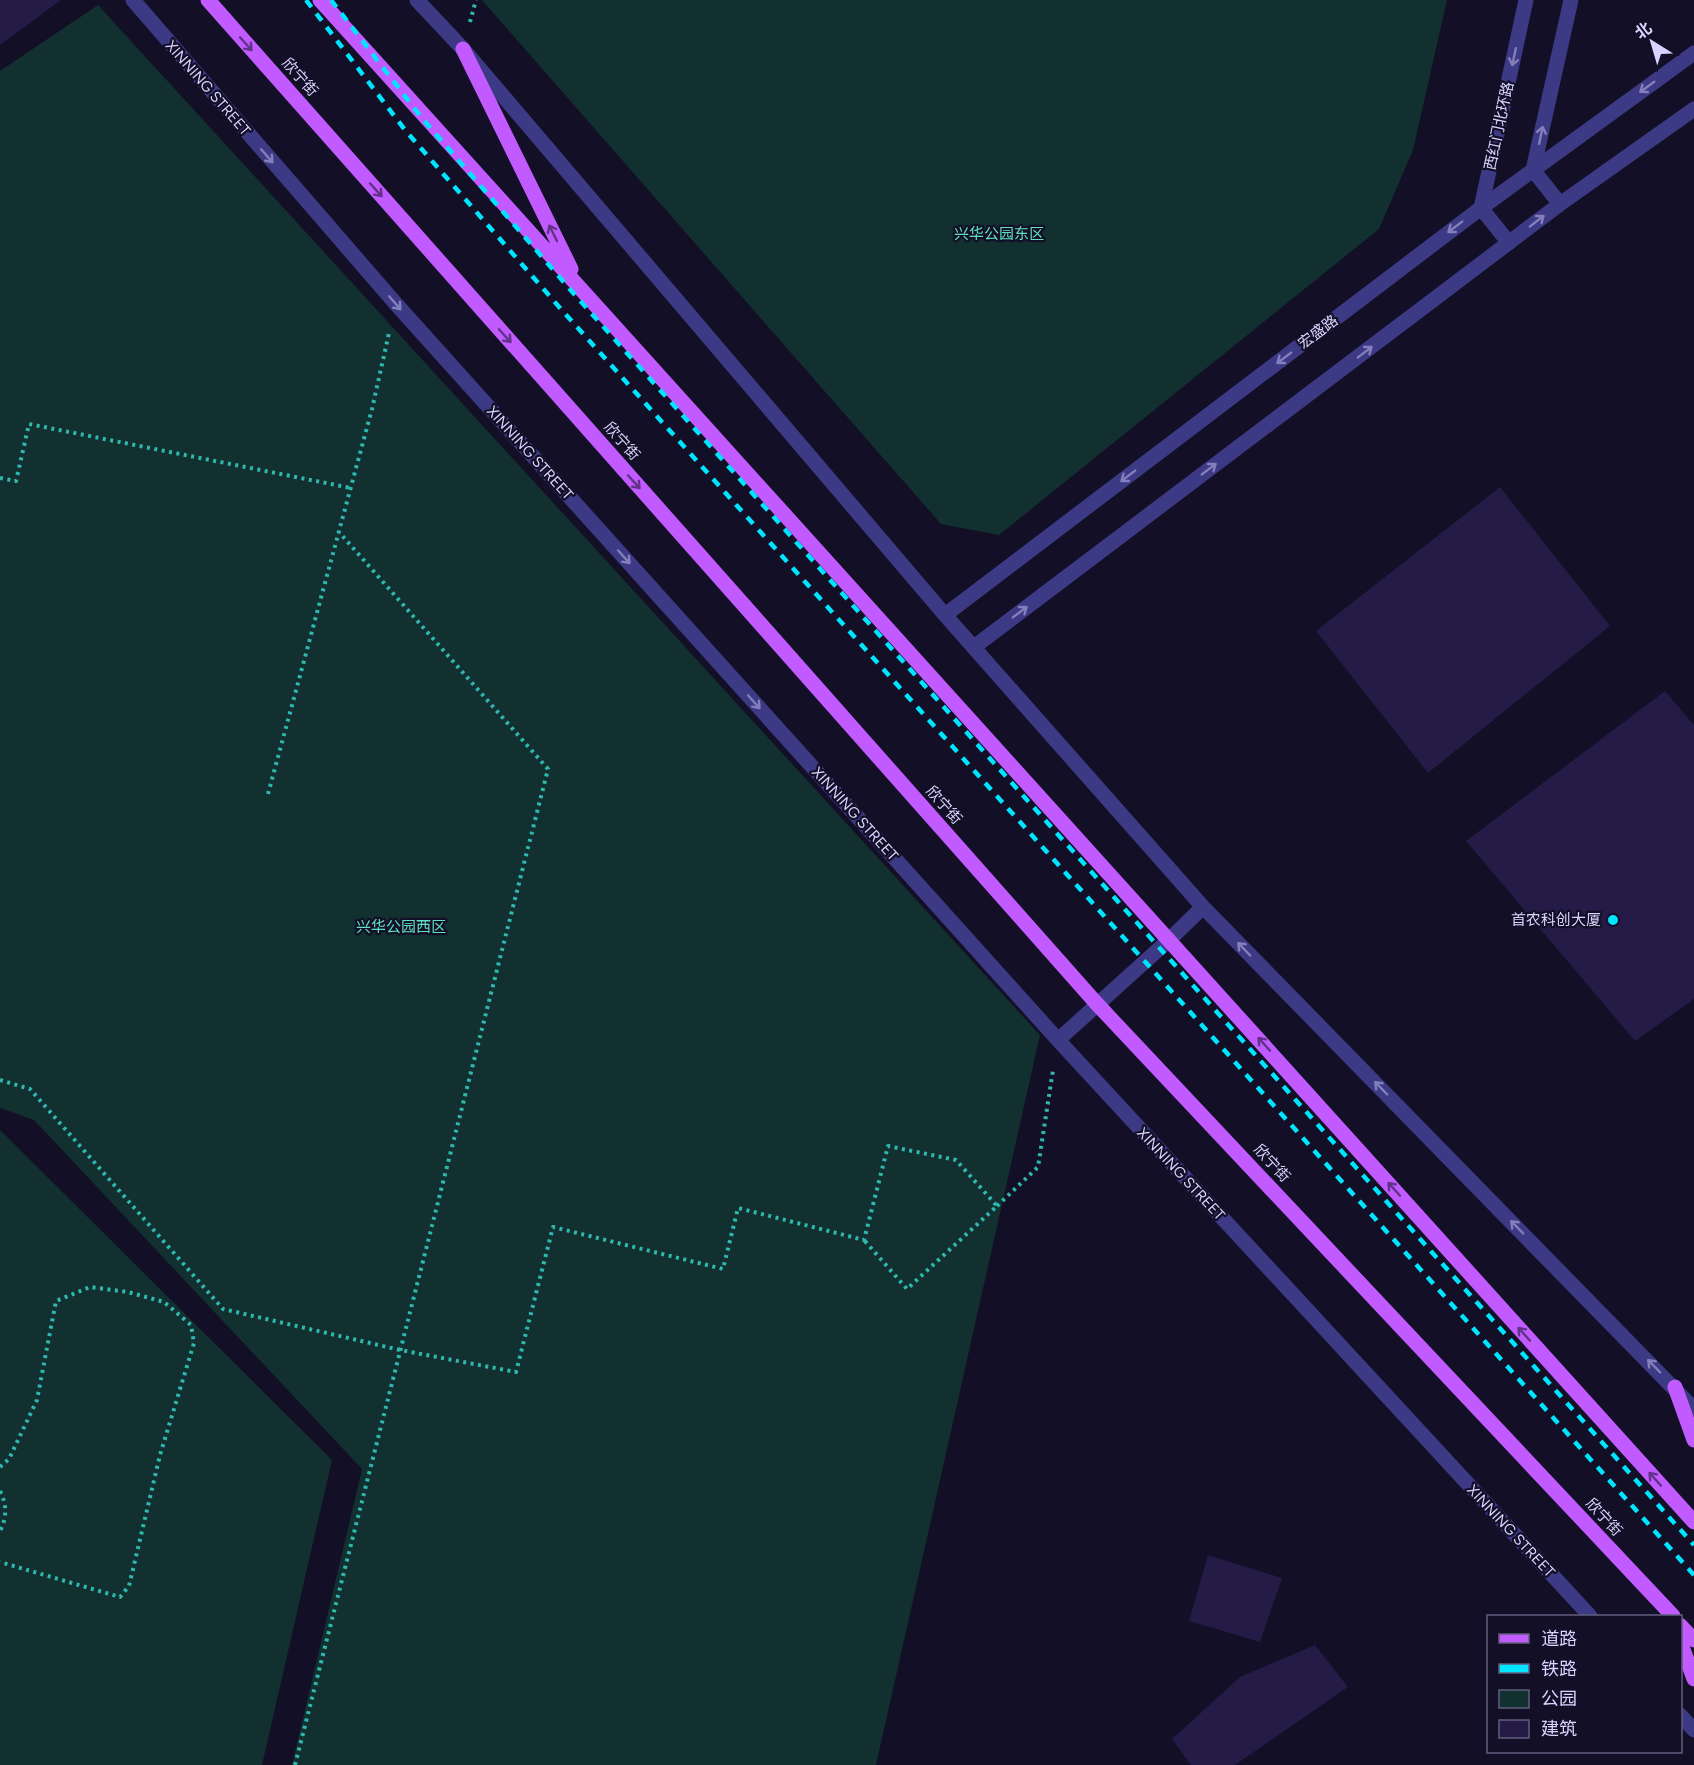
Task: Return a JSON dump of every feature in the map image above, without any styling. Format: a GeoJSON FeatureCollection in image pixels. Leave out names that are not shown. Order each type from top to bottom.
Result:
{"type":"FeatureCollection","features":[{"type":"Feature","properties":{"kind":"main road","name":"欣宁街"},"geometry":{"type":"LineString","coordinates":[[208,0],[1096,1004],[1671,1615]]}},
{"type":"Feature","properties":{"kind":"main road"},"geometry":{"type":"LineString","coordinates":[[320,0],[1694,1522]]}},
{"type":"Feature","properties":{"kind":"main road"},"geometry":{"type":"LineString","coordinates":[[463,49],[579,285]]}},
{"type":"Feature","properties":{"kind":"main road"},"geometry":{"type":"LineString","coordinates":[[1675,1387],[1694,1440]]}},
{"type":"Feature","properties":{"kind":"main road","name":"欣宁街"},"geometry":{"type":"LineString","coordinates":[[1682,1627],[1694,1640]]}},
{"type":"Feature","properties":{"kind":"main road"},"geometry":{"type":"LineString","coordinates":[[1682,1646],[1694,1679]]}},
{"type":"Feature","properties":{"kind":"street","name":"XINNING STREET"},"geometry":{"type":"LineString","coordinates":[[133,0],[396,304],[1058,1040],[1588,1615]]}},
{"type":"Feature","properties":{"kind":"street"},"geometry":{"type":"LineString","coordinates":[[417,0],[463,49],[945,615],[1203,907],[1675,1387],[1694,1409]]}},
{"type":"Feature","properties":{"kind":"street","name":"西红门北环路"},"geometry":{"type":"LineString","coordinates":[[1481,208],[1526,0]]}},
{"type":"Feature","properties":{"kind":"street"},"geometry":{"type":"LineString","coordinates":[[1560,204],[1533,170],[1570,0]]}},
{"type":"Feature","properties":{"kind":"street","name":"宏盛路"},"geometry":{"type":"LineString","coordinates":[[945,615],[1481,208],[1694,53]]}},
{"type":"Feature","properties":{"kind":"street"},"geometry":{"type":"LineString","coordinates":[[974,647],[1560,204],[1694,109]]}},
{"type":"Feature","properties":{"kind":"street"},"geometry":{"type":"LineString","coordinates":[[1481,208],[1509,243]]}},
{"type":"Feature","properties":{"kind":"street"},"geometry":{"type":"LineString","coordinates":[[1058,1040],[1203,907]]}},
{"type":"Feature","properties":{"kind":"street"},"geometry":{"type":"LineString","coordinates":[[1682,1717],[1694,1730]]}},
{"type":"Feature","properties":{"kind":"path"},"geometry":{"type":"LineString","coordinates":[[268,794],[372,409],[396,304]]}},
{"type":"Feature","properties":{"kind":"path"},"geometry":{"type":"LineString","coordinates":[[0,478],[16,482],[29,424],[351,488]]}},
{"type":"Feature","properties":{"kind":"path"},"geometry":{"type":"LineString","coordinates":[[295,1765],[548,769],[339,532]]}},
{"type":"Feature","properties":{"kind":"path"},"geometry":{"type":"LineString","coordinates":[[0,1080],[30,1089],[223,1309],[400,1350],[516,1372],[553,1227],[723,1269],[738,1208],[864,1240],[907,1289],[1038,1167],[1058,1040]]}},
{"type":"Feature","properties":{"kind":"path"},"geometry":{"type":"LineString","coordinates":[[864,1240],[888,1146],[956,1160],[997,1206]]}},
{"type":"Feature","properties":{"kind":"path"},"geometry":{"type":"LineString","coordinates":[[0,1467],[9,1459],[37,1400],[56,1302],[90,1287],[128,1292],[164,1302],[191,1325],[194,1343],[160,1455],[129,1586],[120,1597],[0,1562]]}},
{"type":"Feature","properties":{"kind":"path"},"geometry":{"type":"LineString","coordinates":[[0,1491],[4,1500],[6,1519],[0,1531]]}},
{"type":"Feature","properties":{"kind":"green space","name":"兴华公园东区"},"geometry":{"type":"Polygon","coordinates":[[[482,0],[1447,0],[1413,150],[1379,229],[999,535],[941,524],[482,0]]]}},
{"type":"Feature","properties":{"kind":"green space","name":"兴华公园西区"},"geometry":{"type":"Polygon","coordinates":[[[98,5],[1040,1035],[876,1765],[292,1765],[362,1469],[34,1120],[0,1108],[0,71],[98,5]]]}},
{"type":"Feature","properties":{"kind":"green space"},"geometry":{"type":"Polygon","coordinates":[[[0,1130],[332,1460],[262,1765],[0,1765],[0,1130]]]}},
{"type":"Feature","properties":{"kind":"building"},"geometry":{"type":"Polygon","coordinates":[[[0,0],[61,0],[0,45],[0,0]]]}},
{"type":"Feature","properties":{"kind":"building"},"geometry":{"type":"Polygon","coordinates":[[[1500,487],[1610,626],[1428,773],[1316,631],[1500,487]]]}},
{"type":"Feature","properties":{"kind":"building","name":"首农科创大厦"},"geometry":{"type":"Polygon","coordinates":[[[1665,691],[1694,725],[1694,999],[1635,1041],[1466,841],[1665,691]]]}},
{"type":"Feature","properties":{"kind":"building"},"geometry":{"type":"Polygon","coordinates":[[[1208,1555],[1282,1578],[1260,1642],[1189,1621],[1208,1555]]]}},
{"type":"Feature","properties":{"kind":"building"},"geometry":{"type":"Polygon","coordinates":[[[1315,1645],[1348,1687],[1235,1765],[1191,1765],[1172,1739],[1240,1677],[1315,1645]]]}},
{"type":"Feature","properties":{"kind":"railway"},"geometry":{"type":"LineString","coordinates":[[306,0],[405,130],[560,308],[1694,1575]]}},
{"type":"Feature","properties":{"kind":"railway"},"geometry":{"type":"LineString","coordinates":[[331,0],[421,117],[575,295],[1694,1545]]}},
{"type":"Feature","properties":{"kind":"place","name":"首农科创大厦"},"geometry":{"type":"Point","coordinates":[1613,920]}}]}
